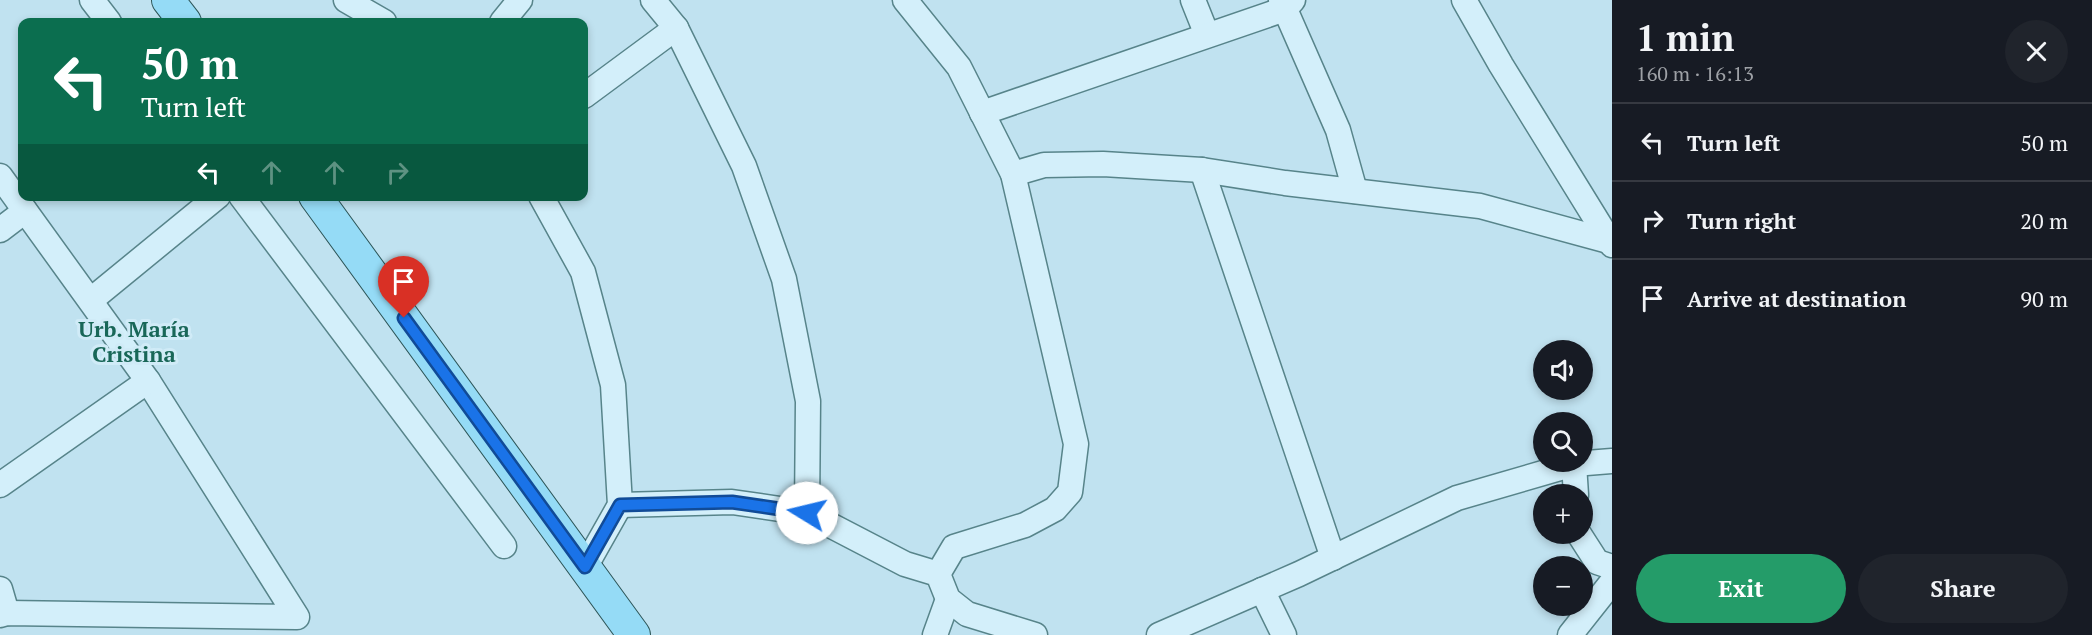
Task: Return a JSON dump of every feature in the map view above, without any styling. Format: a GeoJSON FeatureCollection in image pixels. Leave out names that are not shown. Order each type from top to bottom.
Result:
{"type":"FeatureCollection","features":[{"type":"Feature","properties":{"kind":"main road"},"geometry":{"type":"LineString","coordinates":[[168,0],[182,18]]}},
{"type":"Feature","properties":{"kind":"main road"},"geometry":{"type":"LineString","coordinates":[[319,201],[634,635]]}},
{"type":"Feature","properties":{"kind":"street"},"geometry":{"type":"LineString","coordinates":[[92,0],[106,18]]}},
{"type":"Feature","properties":{"kind":"street"},"geometry":{"type":"LineString","coordinates":[[346,0],[377,18]]}},
{"type":"Feature","properties":{"kind":"street"},"geometry":{"type":"LineString","coordinates":[[505,18],[520,0]]}},
{"type":"Feature","properties":{"kind":"street"},"geometry":{"type":"LineString","coordinates":[[653,0],[675,28],[744,166],[784,279],[808,401],[807,513]]}},
{"type":"Feature","properties":{"kind":"street"},"geometry":{"type":"LineString","coordinates":[[905,0],[959,67],[1013,174],[1076,444],[1070,492],[1055,509],[1025,525],[954,547],[938,574]]}},
{"type":"Feature","properties":{"kind":"street"},"geometry":{"type":"LineString","coordinates":[[1193,0],[1207,36]]}},
{"type":"Feature","properties":{"kind":"street"},"geometry":{"type":"LineString","coordinates":[[1464,0],[1507,75],[1612,243]]}},
{"type":"Feature","properties":{"kind":"street"},"geometry":{"type":"LineString","coordinates":[[982,113],[1207,36],[1286,3],[1338,130],[1355,191]]}},
{"type":"Feature","properties":{"kind":"street"},"geometry":{"type":"LineString","coordinates":[[588,93],[675,28]]}},
{"type":"Feature","properties":{"kind":"street"},"geometry":{"type":"LineString","coordinates":[[1013,174],[1044,165],[1103,164],[1202,170],[1285,183],[1480,206],[1612,243]]}},
{"type":"Feature","properties":{"kind":"street"},"geometry":{"type":"LineString","coordinates":[[1202,170],[1333,558]]}},
{"type":"Feature","properties":{"kind":"street"},"geometry":{"type":"LineString","coordinates":[[0,176],[148,381],[297,617],[4,614],[0,589]]}},
{"type":"Feature","properties":{"kind":"street"},"geometry":{"type":"LineString","coordinates":[[91,300],[212,201]]}},
{"type":"Feature","properties":{"kind":"street"},"geometry":{"type":"LineString","coordinates":[[245,201],[504,546]]}},
{"type":"Feature","properties":{"kind":"street"},"geometry":{"type":"LineString","coordinates":[[544,201],[584,272],[612,385],[620,505],[585,567]]}},
{"type":"Feature","properties":{"kind":"street"},"geometry":{"type":"LineString","coordinates":[[0,230],[25,211]]}},
{"type":"Feature","properties":{"kind":"street"},"geometry":{"type":"LineString","coordinates":[[0,485],[148,381]]}},
{"type":"Feature","properties":{"kind":"street"},"geometry":{"type":"LineString","coordinates":[[1593,462],[1612,461]]}},
{"type":"Feature","properties":{"kind":"street"},"geometry":{"type":"LineString","coordinates":[[1159,635],[1333,558],[1457,498],[1546,472]]}},
{"type":"Feature","properties":{"kind":"street"},"geometry":{"type":"LineString","coordinates":[[620,505],[732,502],[807,513],[905,564],[938,574]]}},
{"type":"Feature","properties":{"kind":"street"},"geometry":{"type":"LineString","coordinates":[[1585,544],[1597,562],[1612,567]]}},
{"type":"Feature","properties":{"kind":"street"},"geometry":{"type":"LineString","coordinates":[[938,574],[948,599],[967,614],[1035,635]]}},
{"type":"Feature","properties":{"kind":"street"},"geometry":{"type":"LineString","coordinates":[[1570,635],[1612,582]]}},
{"type":"Feature","properties":{"kind":"street"},"geometry":{"type":"LineString","coordinates":[[1263,590],[1284,635]]}},
{"type":"Feature","properties":{"kind":"street"},"geometry":{"type":"LineString","coordinates":[[935,635],[948,599]]}},
{"type":"Feature","properties":{"kind":"district","name":"Urb. María Cristina"},"geometry":{"type":"Point","coordinates":[134,342]}},
{"type":"Feature","properties":{"kind":"route"},"geometry":{"type":"LineString","coordinates":[[404,318],[585,567],[620,505],[732,502],[807,513]]}}]}
